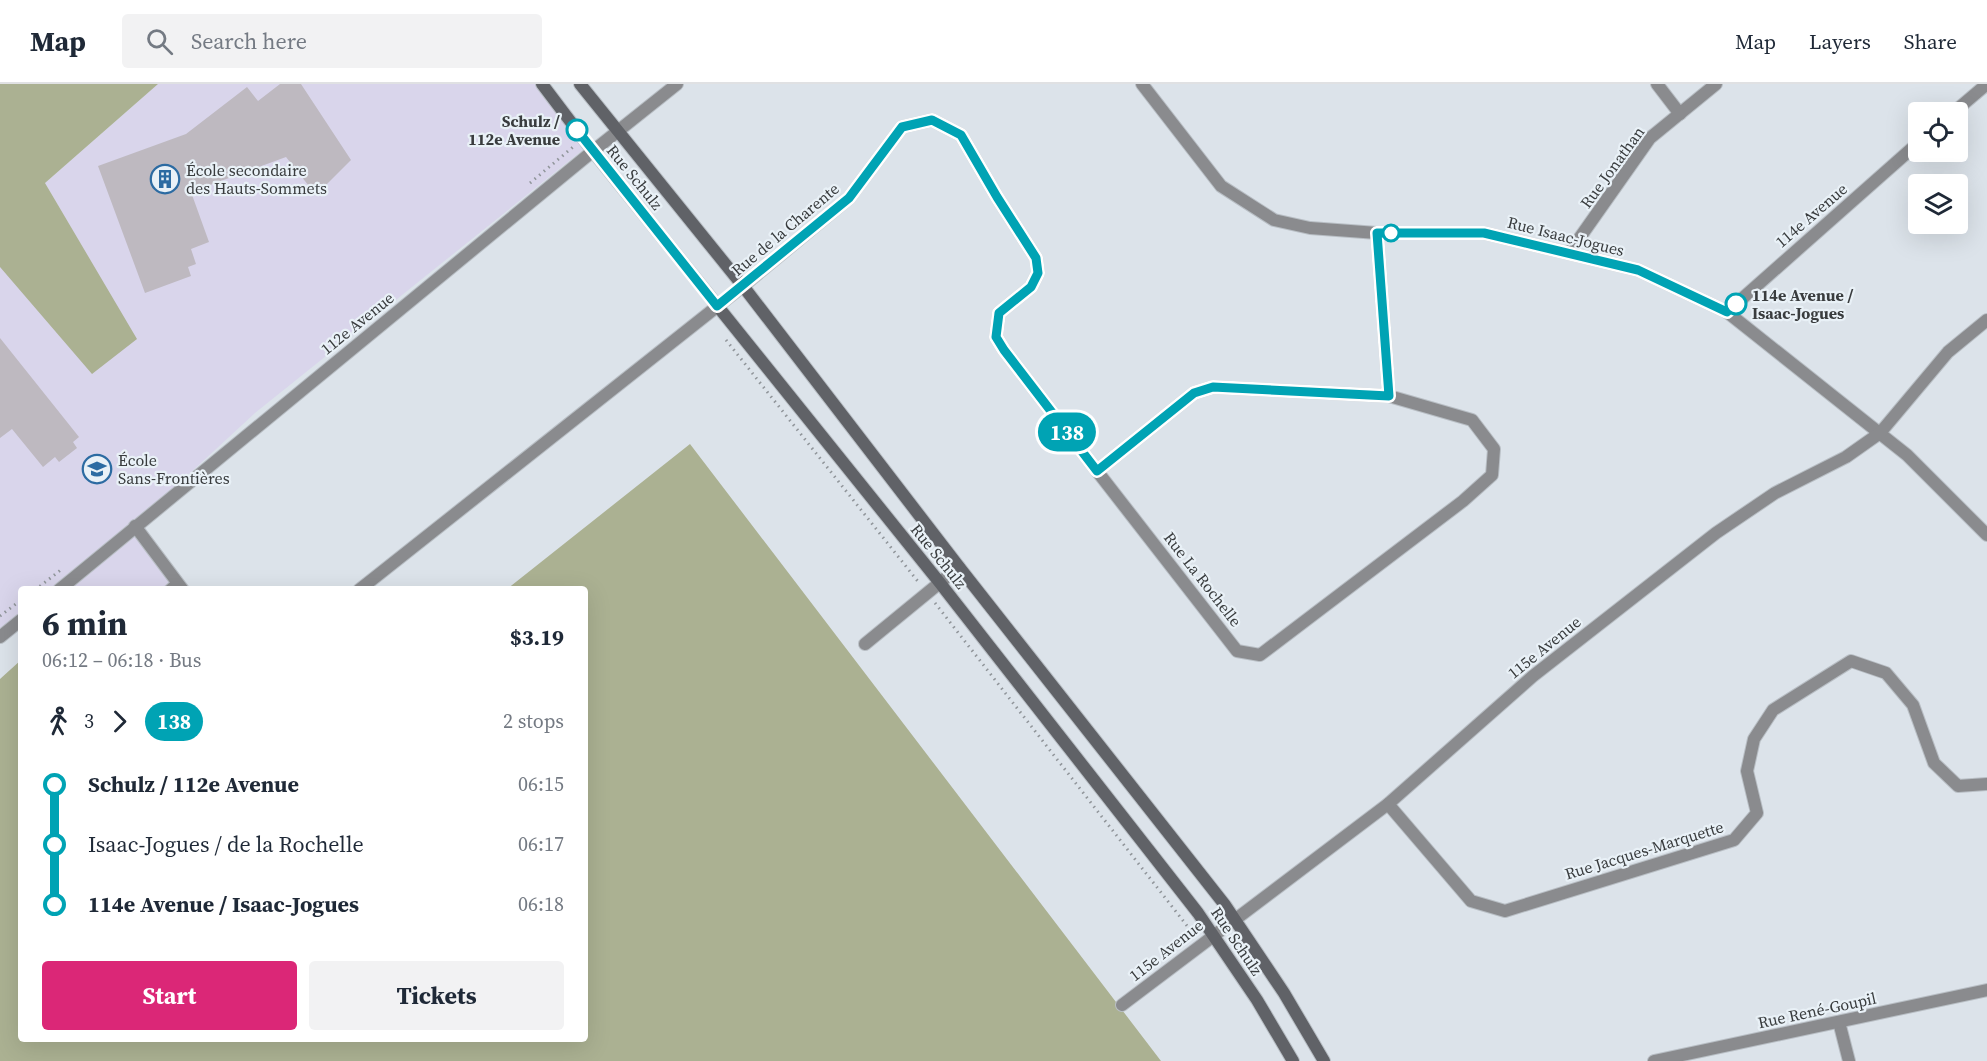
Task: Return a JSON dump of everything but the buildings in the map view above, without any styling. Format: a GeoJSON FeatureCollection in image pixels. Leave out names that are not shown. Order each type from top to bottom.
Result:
{"type":"FeatureCollection","features":[{"type":"Feature","properties":{"kind":"street","name":"Rue Schulz"},"geometry":{"type":"LineString","coordinates":[[542,84],[593,151],[940,583],[1198,913],[1257,1000],[1293,1061]]}},
{"type":"Feature","properties":{"kind":"street","name":"Rue Schulz"},"geometry":{"type":"LineString","coordinates":[[580,84],[743,286],[1234,919],[1284,993],[1324,1061]]}},
{"type":"Feature","properties":{"kind":"street","name":"112e Avenue"},"geometry":{"type":"LineString","coordinates":[[64,586],[677,84]]}},
{"type":"Feature","properties":{"kind":"street","name":"Rue Isaac-Jogues"},"geometry":{"type":"LineString","coordinates":[[1142,84],[1221,186],[1274,220],[1311,228],[1377,233],[1484,233],[1638,270],[1727,312],[1907,454],[1987,536]]}},
{"type":"Feature","properties":{"kind":"street"},"geometry":{"type":"LineString","coordinates":[[1657,84],[1680,114]]}},
{"type":"Feature","properties":{"kind":"street","name":"Rue Jonathan"},"geometry":{"type":"LineString","coordinates":[[1569,254],[1650,138],[1716,84]]}},
{"type":"Feature","properties":{"kind":"street"},"geometry":{"type":"LineString","coordinates":[[1966,102],[1987,84]]}},
{"type":"Feature","properties":{"kind":"street","name":"Rue de la Charente"},"geometry":{"type":"LineString","coordinates":[[364,586],[743,286],[849,198],[902,127],[932,120],[961,135],[1036,258],[1038,273],[1031,287],[999,313],[996,337],[1097,471]]}},
{"type":"Feature","properties":{"kind":"street","name":"114e Avenue"},"geometry":{"type":"LineString","coordinates":[[1727,312],[1908,152]]}},
{"type":"Feature","properties":{"kind":"street"},"geometry":{"type":"LineString","coordinates":[[1377,233],[1389,396]]}},
{"type":"Feature","properties":{"kind":"street","name":"115e Avenue"},"geometry":{"type":"LineString","coordinates":[[1122,1005],[1388,804],[1533,675],[1716,533],[1775,493],[1845,457],[1880,433],[1948,352],[1987,320]]}},
{"type":"Feature","properties":{"kind":"street","name":"Rue La Rochelle"},"geometry":{"type":"LineString","coordinates":[[1213,387],[1389,396],[1472,420],[1494,450],[1492,476],[1463,501],[1260,655],[1237,651],[1097,471],[1194,393],[1213,387]]}},
{"type":"Feature","properties":{"kind":"street"},"geometry":{"type":"LineString","coordinates":[[135,526],[180,585]]}},
{"type":"Feature","properties":{"kind":"street"},"geometry":{"type":"LineString","coordinates":[[865,644],[959,567]]}},
{"type":"Feature","properties":{"kind":"street"},"geometry":{"type":"LineString","coordinates":[[0,637],[18,622]]}},
{"type":"Feature","properties":{"kind":"street","name":"Rue Jacques-Marquette"},"geometry":{"type":"LineString","coordinates":[[1388,804],[1471,901],[1505,911],[1528,904],[1734,840],[1757,813],[1747,771],[1754,739],[1773,710],[1851,661],[1886,673],[1913,705],[1934,763],[1959,786],[1987,784]]}},
{"type":"Feature","properties":{"kind":"street","name":"Rue René-Goupil"},"geometry":{"type":"LineString","coordinates":[[1654,1061],[1987,990]]}},
{"type":"Feature","properties":{"kind":"street"},"geometry":{"type":"LineString","coordinates":[[1839,1022],[1849,1061]]}},
{"type":"Feature","properties":{"kind":"path"},"geometry":{"type":"LineString","coordinates":[[0,616],[18,602]]}},
{"type":"Feature","properties":{"kind":"shaded area"},"geometry":{"type":"Polygon","coordinates":[[[158,84],[536,84],[584,149],[255,413],[135,524],[61,586],[18,586],[18,622],[0,636],[0,267],[136,339],[45,183],[158,84]]]}},
{"type":"Feature","properties":{"kind":"shaded area"},"geometry":{"type":"Polygon","coordinates":[[[135,526],[182,586],[70,586],[135,526]]]}},
{"type":"Feature","properties":{"kind":"green space"},"geometry":{"type":"Polygon","coordinates":[[[0,84],[158,84],[45,183],[137,339],[92,374],[0,267],[0,84]]]}},
{"type":"Feature","properties":{"kind":"green space"},"geometry":{"type":"Polygon","coordinates":[[[690,444],[1161,1061],[0,1061],[0,679],[18,663],[18,1042],[588,1042],[588,586],[511,586],[690,444]]]}},
{"type":"Feature","properties":{"kind":"bus line","name":"138"},"geometry":{"type":"LineString","coordinates":[[577,130],[717,306],[849,198],[902,127],[932,120],[961,135],[1036,258],[1038,273],[1031,287],[999,313],[996,337],[1097,471],[1194,393],[1213,387],[1389,396],[1377,233],[1484,233],[1638,270],[1727,312],[1736,304]]}},
{"type":"Feature","properties":{"kind":"place","name":"Schulz / 112e Avenue"},"geometry":{"type":"Point","coordinates":[577,130]}},
{"type":"Feature","properties":{"kind":"place","name":"École secondaire des Hauts-Sommets"},"geometry":{"type":"Point","coordinates":[165,179]}},
{"type":"Feature","properties":{"kind":"place","name":"114e Avenue / Isaac-Jogues"},"geometry":{"type":"Point","coordinates":[1736,304]}},
{"type":"Feature","properties":{"kind":"place","name":"École Sans-Frontières"},"geometry":{"type":"Point","coordinates":[97,469]}}]}
